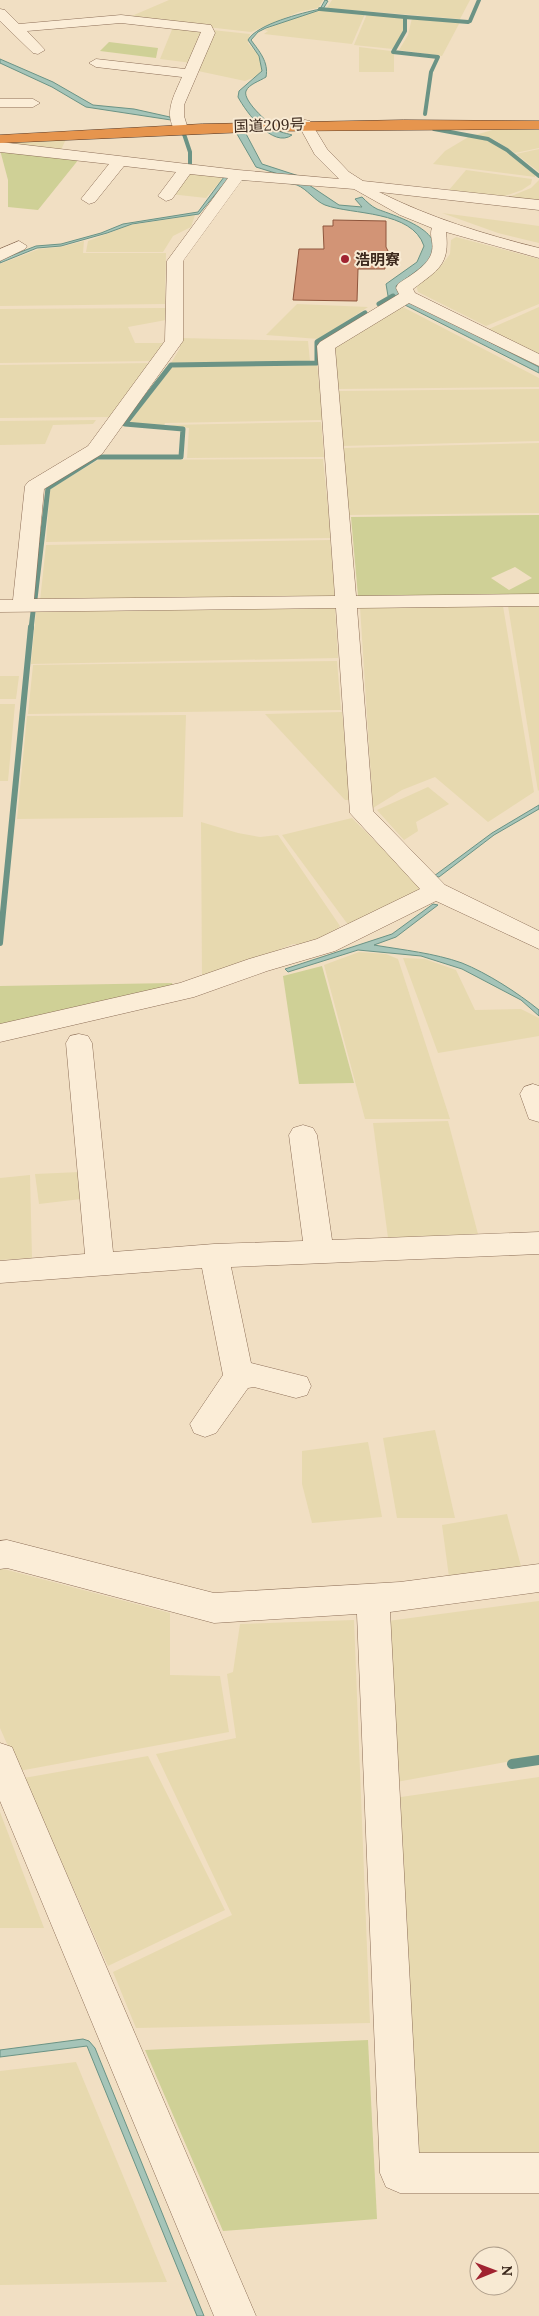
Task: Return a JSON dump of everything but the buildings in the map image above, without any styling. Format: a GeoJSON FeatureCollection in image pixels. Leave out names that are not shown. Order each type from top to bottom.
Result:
{"type":"FeatureCollection","features":[{"type":"Feature","properties":{"kind":"highway","name":"国道209号"},"geometry":{"type":"LineString","coordinates":[[0,139],[305,124],[539,126]]}},
{"type":"Feature","properties":{"kind":"street"},"geometry":{"type":"LineString","coordinates":[[0,13],[38,50]]}},
{"type":"Feature","properties":{"kind":"street"},"geometry":{"type":"LineString","coordinates":[[16,28],[97,13],[206,28],[208,33],[177,105],[176,116],[181,129]]}},
{"type":"Feature","properties":{"kind":"street"},"geometry":{"type":"LineString","coordinates":[[164,38],[169,24]]}},
{"type":"Feature","properties":{"kind":"street"},"geometry":{"type":"LineString","coordinates":[[96,62],[190,74]]}},
{"type":"Feature","properties":{"kind":"street"},"geometry":{"type":"LineString","coordinates":[[0,103],[33,103]]}},
{"type":"Feature","properties":{"kind":"street"},"geometry":{"type":"LineString","coordinates":[[305,124],[311,140],[331,163],[357,185],[412,214],[539,253]]}},
{"type":"Feature","properties":{"kind":"street"},"geometry":{"type":"LineString","coordinates":[[0,147],[238,175],[357,185],[539,205]]}},
{"type":"Feature","properties":{"kind":"street"},"geometry":{"type":"LineString","coordinates":[[89,199],[120,161]]}},
{"type":"Feature","properties":{"kind":"street"},"geometry":{"type":"LineString","coordinates":[[166,196],[186,169]]}},
{"type":"Feature","properties":{"kind":"street"},"geometry":{"type":"LineString","coordinates":[[23,607],[35,486],[95,450],[174,341],[176,261],[238,175]]}},
{"type":"Feature","properties":{"kind":"street"},"geometry":{"type":"LineString","coordinates":[[442,224],[438,233],[443,245],[438,260],[404,288],[408,296],[539,361]]}},
{"type":"Feature","properties":{"kind":"street"},"geometry":{"type":"LineString","coordinates":[[0,256],[19,246]]}},
{"type":"Feature","properties":{"kind":"street"},"geometry":{"type":"LineString","coordinates":[[408,296],[326,346],[348,602],[362,813],[436,891],[539,941]]}},
{"type":"Feature","properties":{"kind":"street"},"geometry":{"type":"LineString","coordinates":[[0,606],[539,600]]}},
{"type":"Feature","properties":{"kind":"street"},"geometry":{"type":"LineString","coordinates":[[0,1033],[185,991],[258,965],[326,945],[436,891]]}},
{"type":"Feature","properties":{"kind":"street"},"geometry":{"type":"LineString","coordinates":[[79,1043],[100,1263]]}},
{"type":"Feature","properties":{"kind":"street"},"geometry":{"type":"LineString","coordinates":[[303,1134],[319,1252]]}},
{"type":"Feature","properties":{"kind":"street"},"geometry":{"type":"LineString","coordinates":[[0,1272],[100,1263],[214,1256],[539,1243]]}},
{"type":"Feature","properties":{"kind":"street"},"geometry":{"type":"LineString","coordinates":[[214,1256],[239,1377]]}},
{"type":"Feature","properties":{"kind":"street"},"geometry":{"type":"LineString","coordinates":[[205,1424],[239,1377],[254,1375],[296,1386]]}},
{"type":"Feature","properties":{"kind":"street"},"geometry":{"type":"LineString","coordinates":[[0,1555],[7,1554],[214,1608],[373,1599],[539,1578]]}},
{"type":"Feature","properties":{"kind":"street"},"geometry":{"type":"LineString","coordinates":[[373,1599],[400,2174],[539,2173]]}},
{"type":"Feature","properties":{"kind":"street"},"geometry":{"type":"LineString","coordinates":[[0,1759],[235,2316]]}},
{"type":"Feature","properties":{"kind":"shaded area"},"geometry":{"type":"Polygon","coordinates":[[[169,0],[323,0],[318,8],[299,12],[251,32],[127,18],[169,0]]]}},
{"type":"Feature","properties":{"kind":"shaded area"},"geometry":{"type":"Polygon","coordinates":[[[325,0],[328,1],[323,9],[266,28],[258,32],[251,40],[263,57],[267,72],[266,77],[247,89],[246,95],[253,107],[271,125],[281,132],[292,135],[285,138],[277,137],[261,127],[238,97],[239,91],[262,71],[259,56],[248,40],[253,34],[270,24],[320,9],[325,0]]]}},
{"type":"Feature","properties":{"kind":"shaded area"},"geometry":{"type":"Polygon","coordinates":[[[332,0],[470,0],[460,19],[327,8],[332,0]]]}},
{"type":"Feature","properties":{"kind":"shaded area"},"geometry":{"type":"Polygon","coordinates":[[[322,10],[365,14],[352,44],[264,34],[268,31],[264,30],[301,15],[322,10]]]}},
{"type":"Feature","properties":{"kind":"shaded area"},"geometry":{"type":"Polygon","coordinates":[[[367,14],[404,17],[403,31],[393,49],[354,45],[367,14]]]}},
{"type":"Feature","properties":{"kind":"shaded area"},"geometry":{"type":"Polygon","coordinates":[[[412,18],[460,22],[442,56],[399,50],[408,35],[412,18]]]}},
{"type":"Feature","properties":{"kind":"shaded area"},"geometry":{"type":"Polygon","coordinates":[[[173,27],[202,29],[192,63],[160,59],[173,27]]]}},
{"type":"Feature","properties":{"kind":"shaded area"},"geometry":{"type":"Polygon","coordinates":[[[212,30],[250,34],[248,43],[259,56],[262,71],[257,76],[245,81],[198,71],[212,30]]]}},
{"type":"Feature","properties":{"kind":"shaded area"},"geometry":{"type":"Polygon","coordinates":[[[359,47],[394,53],[394,72],[359,72],[359,47]]]}},
{"type":"Feature","properties":{"kind":"shaded area"},"geometry":{"type":"Polygon","coordinates":[[[0,59],[53,82],[93,105],[134,109],[170,117],[171,120],[86,107],[52,87],[0,63],[0,59]]]}},
{"type":"Feature","properties":{"kind":"shaded area"},"geometry":{"type":"Polygon","coordinates":[[[496,129],[539,130],[539,148],[515,153],[495,140],[475,135],[496,129]]]}},
{"type":"Feature","properties":{"kind":"shaded area"},"geometry":{"type":"Polygon","coordinates":[[[228,130],[244,130],[262,164],[305,178],[306,183],[339,205],[362,207],[355,199],[362,197],[377,209],[419,227],[434,242],[434,252],[427,262],[396,286],[399,294],[391,298],[388,296],[386,284],[417,262],[424,246],[417,234],[407,226],[380,216],[325,205],[297,185],[228,179],[199,214],[132,224],[61,246],[37,248],[0,263],[0,260],[36,246],[61,244],[101,233],[123,224],[198,212],[224,177],[288,177],[256,167],[237,134],[228,130]]]}},
{"type":"Feature","properties":{"kind":"shaded area"},"geometry":{"type":"Polygon","coordinates":[[[470,136],[486,140],[500,147],[535,174],[535,177],[433,164],[445,151],[470,136]]]}},
{"type":"Feature","properties":{"kind":"shaded area"},"geometry":{"type":"Polygon","coordinates":[[[66,139],[60,152],[3,143],[66,139]]]}},
{"type":"Feature","properties":{"kind":"shaded area"},"geometry":{"type":"Polygon","coordinates":[[[539,149],[539,172],[516,154],[539,149]]]}},
{"type":"Feature","properties":{"kind":"shaded area"},"geometry":{"type":"Polygon","coordinates":[[[466,170],[532,179],[531,184],[522,190],[502,197],[449,190],[466,170]]]}},
{"type":"Feature","properties":{"kind":"shaded area"},"geometry":{"type":"Polygon","coordinates":[[[188,173],[220,177],[222,179],[206,198],[170,194],[188,173]]]}},
{"type":"Feature","properties":{"kind":"shaded area"},"geometry":{"type":"Polygon","coordinates":[[[539,180],[539,202],[509,197],[531,188],[539,180]]]}},
{"type":"Feature","properties":{"kind":"shaded area"},"geometry":{"type":"Polygon","coordinates":[[[442,213],[539,226],[539,243],[498,233],[442,213]]]}},
{"type":"Feature","properties":{"kind":"shaded area"},"geometry":{"type":"Polygon","coordinates":[[[195,215],[191,227],[173,236],[163,252],[86,252],[88,241],[130,225],[195,215]]]}},
{"type":"Feature","properties":{"kind":"shaded area"},"geometry":{"type":"Polygon","coordinates":[[[456,237],[539,259],[539,304],[486,326],[418,292],[416,285],[441,266],[450,254],[451,240],[456,237]]]}},
{"type":"Feature","properties":{"kind":"shaded area"},"geometry":{"type":"Polygon","coordinates":[[[84,241],[83,253],[166,253],[165,304],[0,306],[0,264],[39,249],[61,247],[84,241]]]}},
{"type":"Feature","properties":{"kind":"shaded area"},"geometry":{"type":"Polygon","coordinates":[[[410,302],[539,367],[539,373],[403,304],[410,302]]]}},
{"type":"Feature","properties":{"kind":"shaded area"},"geometry":{"type":"Polygon","coordinates":[[[297,304],[368,307],[319,339],[266,335],[297,304]]]}},
{"type":"Feature","properties":{"kind":"shaded area"},"geometry":{"type":"Polygon","coordinates":[[[401,306],[539,378],[539,387],[337,389],[334,346],[401,306]]]}},
{"type":"Feature","properties":{"kind":"shaded area"},"geometry":{"type":"Polygon","coordinates":[[[539,307],[539,354],[489,329],[539,307]]]}},
{"type":"Feature","properties":{"kind":"shaded area"},"geometry":{"type":"Polygon","coordinates":[[[166,308],[166,320],[128,327],[135,343],[167,343],[154,361],[0,363],[0,309],[166,308]]]}},
{"type":"Feature","properties":{"kind":"shaded area"},"geometry":{"type":"Polygon","coordinates":[[[180,338],[308,341],[310,361],[171,363],[180,348],[180,338]]]}},
{"type":"Feature","properties":{"kind":"shaded area"},"geometry":{"type":"Polygon","coordinates":[[[153,363],[112,417],[0,418],[0,365],[153,363]]]}},
{"type":"Feature","properties":{"kind":"shaded area"},"geometry":{"type":"Polygon","coordinates":[[[317,364],[323,420],[165,423],[164,426],[129,423],[172,367],[317,364]]]}},
{"type":"Feature","properties":{"kind":"shaded area"},"geometry":{"type":"Polygon","coordinates":[[[539,389],[539,441],[342,446],[339,391],[539,389]]]}},
{"type":"Feature","properties":{"kind":"shaded area"},"geometry":{"type":"Polygon","coordinates":[[[96,420],[93,424],[53,425],[45,444],[0,445],[0,421],[96,420]]]}},
{"type":"Feature","properties":{"kind":"shaded area"},"geometry":{"type":"Polygon","coordinates":[[[321,422],[324,457],[187,458],[189,428],[167,425],[321,422]]]}},
{"type":"Feature","properties":{"kind":"shaded area"},"geometry":{"type":"Polygon","coordinates":[[[539,443],[539,513],[348,515],[342,448],[539,443]]]}},
{"type":"Feature","properties":{"kind":"shaded area"},"geometry":{"type":"Polygon","coordinates":[[[323,459],[331,538],[46,542],[50,489],[98,460],[323,459]]]}},
{"type":"Feature","properties":{"kind":"shaded area"},"geometry":{"type":"Polygon","coordinates":[[[330,540],[336,595],[332,598],[40,601],[46,545],[330,540]]]}},
{"type":"Feature","properties":{"kind":"shaded area"},"geometry":{"type":"Polygon","coordinates":[[[539,605],[539,790],[538,791],[508,606],[539,605]]]}},
{"type":"Feature","properties":{"kind":"shaded area"},"geometry":{"type":"Polygon","coordinates":[[[503,606],[534,792],[488,822],[435,777],[402,790],[373,808],[360,607],[503,606]]]}},
{"type":"Feature","properties":{"kind":"shaded area"},"geometry":{"type":"Polygon","coordinates":[[[335,608],[338,658],[31,664],[36,612],[335,608]]]}},
{"type":"Feature","properties":{"kind":"shaded area"},"geometry":{"type":"Polygon","coordinates":[[[337,661],[341,710],[28,714],[33,665],[337,661]]]}},
{"type":"Feature","properties":{"kind":"shaded area"},"geometry":{"type":"Polygon","coordinates":[[[0,676],[19,676],[16,699],[0,699],[0,676]]]}},
{"type":"Feature","properties":{"kind":"shaded area"},"geometry":{"type":"Polygon","coordinates":[[[0,704],[15,704],[8,781],[0,781],[0,704]]]}},
{"type":"Feature","properties":{"kind":"shaded area"},"geometry":{"type":"Polygon","coordinates":[[[342,712],[352,800],[345,800],[265,714],[342,712]]]}},
{"type":"Feature","properties":{"kind":"shaded area"},"geometry":{"type":"Polygon","coordinates":[[[186,715],[183,817],[17,819],[27,716],[186,715]]]}},
{"type":"Feature","properties":{"kind":"shaded area"},"geometry":{"type":"Polygon","coordinates":[[[428,787],[449,804],[416,822],[418,831],[404,840],[377,810],[428,787]]]}},
{"type":"Feature","properties":{"kind":"shaded area"},"geometry":{"type":"Polygon","coordinates":[[[539,805],[539,809],[494,835],[439,877],[434,876],[492,833],[539,805]]]}},
{"type":"Feature","properties":{"kind":"shaded area"},"geometry":{"type":"Polygon","coordinates":[[[352,818],[423,889],[349,926],[282,835],[352,818]]]}},
{"type":"Feature","properties":{"kind":"shaded area"},"geometry":{"type":"Polygon","coordinates":[[[201,822],[238,833],[260,837],[278,835],[340,926],[333,934],[305,944],[293,944],[202,980],[201,822]]]}},
{"type":"Feature","properties":{"kind":"shaded area"},"geometry":{"type":"Polygon","coordinates":[[[433,904],[438,905],[396,937],[374,945],[429,954],[472,967],[522,997],[539,1010],[539,1016],[521,1000],[462,969],[421,956],[358,950],[288,972],[285,969],[392,934],[433,904]]]}},
{"type":"Feature","properties":{"kind":"shaded area"},"geometry":{"type":"Polygon","coordinates":[[[359,952],[386,954],[398,959],[450,1119],[365,1119],[324,965],[359,952]]]}},
{"type":"Feature","properties":{"kind":"shaded area"},"geometry":{"type":"Polygon","coordinates":[[[403,958],[425,959],[456,970],[475,1010],[521,1009],[539,1018],[539,1036],[438,1053],[403,958]]]}},
{"type":"Feature","properties":{"kind":"shaded area"},"geometry":{"type":"Polygon","coordinates":[[[448,1121],[478,1234],[388,1238],[373,1123],[448,1121]]]}},
{"type":"Feature","properties":{"kind":"shaded area"},"geometry":{"type":"Polygon","coordinates":[[[80,1172],[81,1199],[39,1204],[35,1174],[80,1172]]]}},
{"type":"Feature","properties":{"kind":"shaded area"},"geometry":{"type":"Polygon","coordinates":[[[30,1175],[32,1258],[0,1260],[0,1178],[30,1175]]]}},
{"type":"Feature","properties":{"kind":"shaded area"},"geometry":{"type":"Polygon","coordinates":[[[435,1430],[455,1518],[397,1518],[383,1438],[435,1430]]]}},
{"type":"Feature","properties":{"kind":"shaded area"},"geometry":{"type":"Polygon","coordinates":[[[368,1442],[382,1517],[312,1523],[302,1484],[302,1451],[368,1442]]]}},
{"type":"Feature","properties":{"kind":"shaded area"},"geometry":{"type":"Polygon","coordinates":[[[507,1514],[521,1566],[449,1577],[442,1525],[507,1514]]]}},
{"type":"Feature","properties":{"kind":"shaded area"},"geometry":{"type":"Polygon","coordinates":[[[0,1568],[170,1613],[170,1675],[220,1676],[229,1732],[19,1771],[0,1728],[0,1568]]]}},
{"type":"Feature","properties":{"kind":"shaded area"},"geometry":{"type":"Polygon","coordinates":[[[539,1601],[539,1756],[391,1783],[388,1621],[539,1601]]]}},
{"type":"Feature","properties":{"kind":"shaded area"},"geometry":{"type":"Polygon","coordinates":[[[354,1620],[370,2023],[136,2028],[113,1972],[232,1915],[156,1754],[236,1738],[227,1674],[233,1672],[240,1624],[354,1620]]]}},
{"type":"Feature","properties":{"kind":"shaded area"},"geometry":{"type":"Polygon","coordinates":[[[148,1756],[225,1910],[108,1966],[24,1778],[148,1756]]]}},
{"type":"Feature","properties":{"kind":"shaded area"},"geometry":{"type":"Polygon","coordinates":[[[539,1777],[539,2155],[421,2154],[412,2143],[394,1798],[539,1777]]]}},
{"type":"Feature","properties":{"kind":"shaded area"},"geometry":{"type":"Polygon","coordinates":[[[0,1812],[44,1928],[0,1928],[0,1812]]]}},
{"type":"Feature","properties":{"kind":"shaded area"},"geometry":{"type":"Polygon","coordinates":[[[83,2039],[89,2041],[95,2048],[204,2316],[197,2316],[87,2046],[0,2057],[0,2050],[83,2039]]]}},
{"type":"Feature","properties":{"kind":"shaded area"},"geometry":{"type":"Polygon","coordinates":[[[76,2062],[167,2282],[0,2285],[0,2071],[76,2062]]]}},
{"type":"Feature","properties":{"kind":"green space"},"geometry":{"type":"Polygon","coordinates":[[[109,42],[158,48],[156,58],[100,51],[109,42]]]}},
{"type":"Feature","properties":{"kind":"green space"},"geometry":{"type":"Polygon","coordinates":[[[0,150],[79,159],[38,210],[8,207],[8,180],[0,150]]]}},
{"type":"Feature","properties":{"kind":"green space"},"geometry":{"type":"Polygon","coordinates":[[[539,515],[539,595],[358,596],[351,517],[539,515]],[[515,567],[491,578],[509,590],[532,578],[515,567]]]}},
{"type":"Feature","properties":{"kind":"green space"},"geometry":{"type":"Polygon","coordinates":[[[322,966],[354,1083],[299,1084],[283,976],[322,966]]]}},
{"type":"Feature","properties":{"kind":"green space"},"geometry":{"type":"Polygon","coordinates":[[[172,983],[173,989],[0,1027],[0,986],[172,983]]]}},
{"type":"Feature","properties":{"kind":"green space"},"geometry":{"type":"Polygon","coordinates":[[[368,2040],[377,2219],[223,2231],[145,2050],[368,2040]]]}},
{"type":"Feature","properties":{"kind":"waterway"},"geometry":{"type":"LineString","coordinates":[[470,21],[479,0]]}},
{"type":"Feature","properties":{"kind":"waterway"},"geometry":{"type":"LineString","coordinates":[[320,9],[405,17]]}},
{"type":"Feature","properties":{"kind":"waterway"},"geometry":{"type":"LineString","coordinates":[[405,17],[468,22]]}},
{"type":"Feature","properties":{"kind":"waterway"},"geometry":{"type":"LineString","coordinates":[[405,17],[405,31],[393,52],[438,57],[431,72],[425,114]]}},
{"type":"Feature","properties":{"kind":"waterway"},"geometry":{"type":"LineString","coordinates":[[434,129],[488,139],[507,150],[539,176]]}},
{"type":"Feature","properties":{"kind":"waterway"},"geometry":{"type":"LineString","coordinates":[[179,132],[184,134],[190,152],[190,171],[193,172]]}},
{"type":"Feature","properties":{"kind":"waterway"},"geometry":{"type":"LineString","coordinates":[[379,304],[393,296]]}},
{"type":"Feature","properties":{"kind":"waterway"},"geometry":{"type":"LineString","coordinates":[[35,599],[48,488],[97,457],[181,457],[183,429],[125,424],[171,365],[317,363],[317,342],[365,313]]}},
{"type":"Feature","properties":{"kind":"waterway"},"geometry":{"type":"LineString","coordinates":[[31,629],[33,612]]}},
{"type":"Feature","properties":{"kind":"waterway"},"geometry":{"type":"LineString","coordinates":[[0,943],[31,627]]}},
{"type":"Feature","properties":{"kind":"waterway"},"geometry":{"type":"LineString","coordinates":[[512,1764],[539,1760]]}},
{"type":"Feature","properties":{"kind":"place","name":"浩明寮"},"geometry":{"type":"Point","coordinates":[345,259]}}]}
